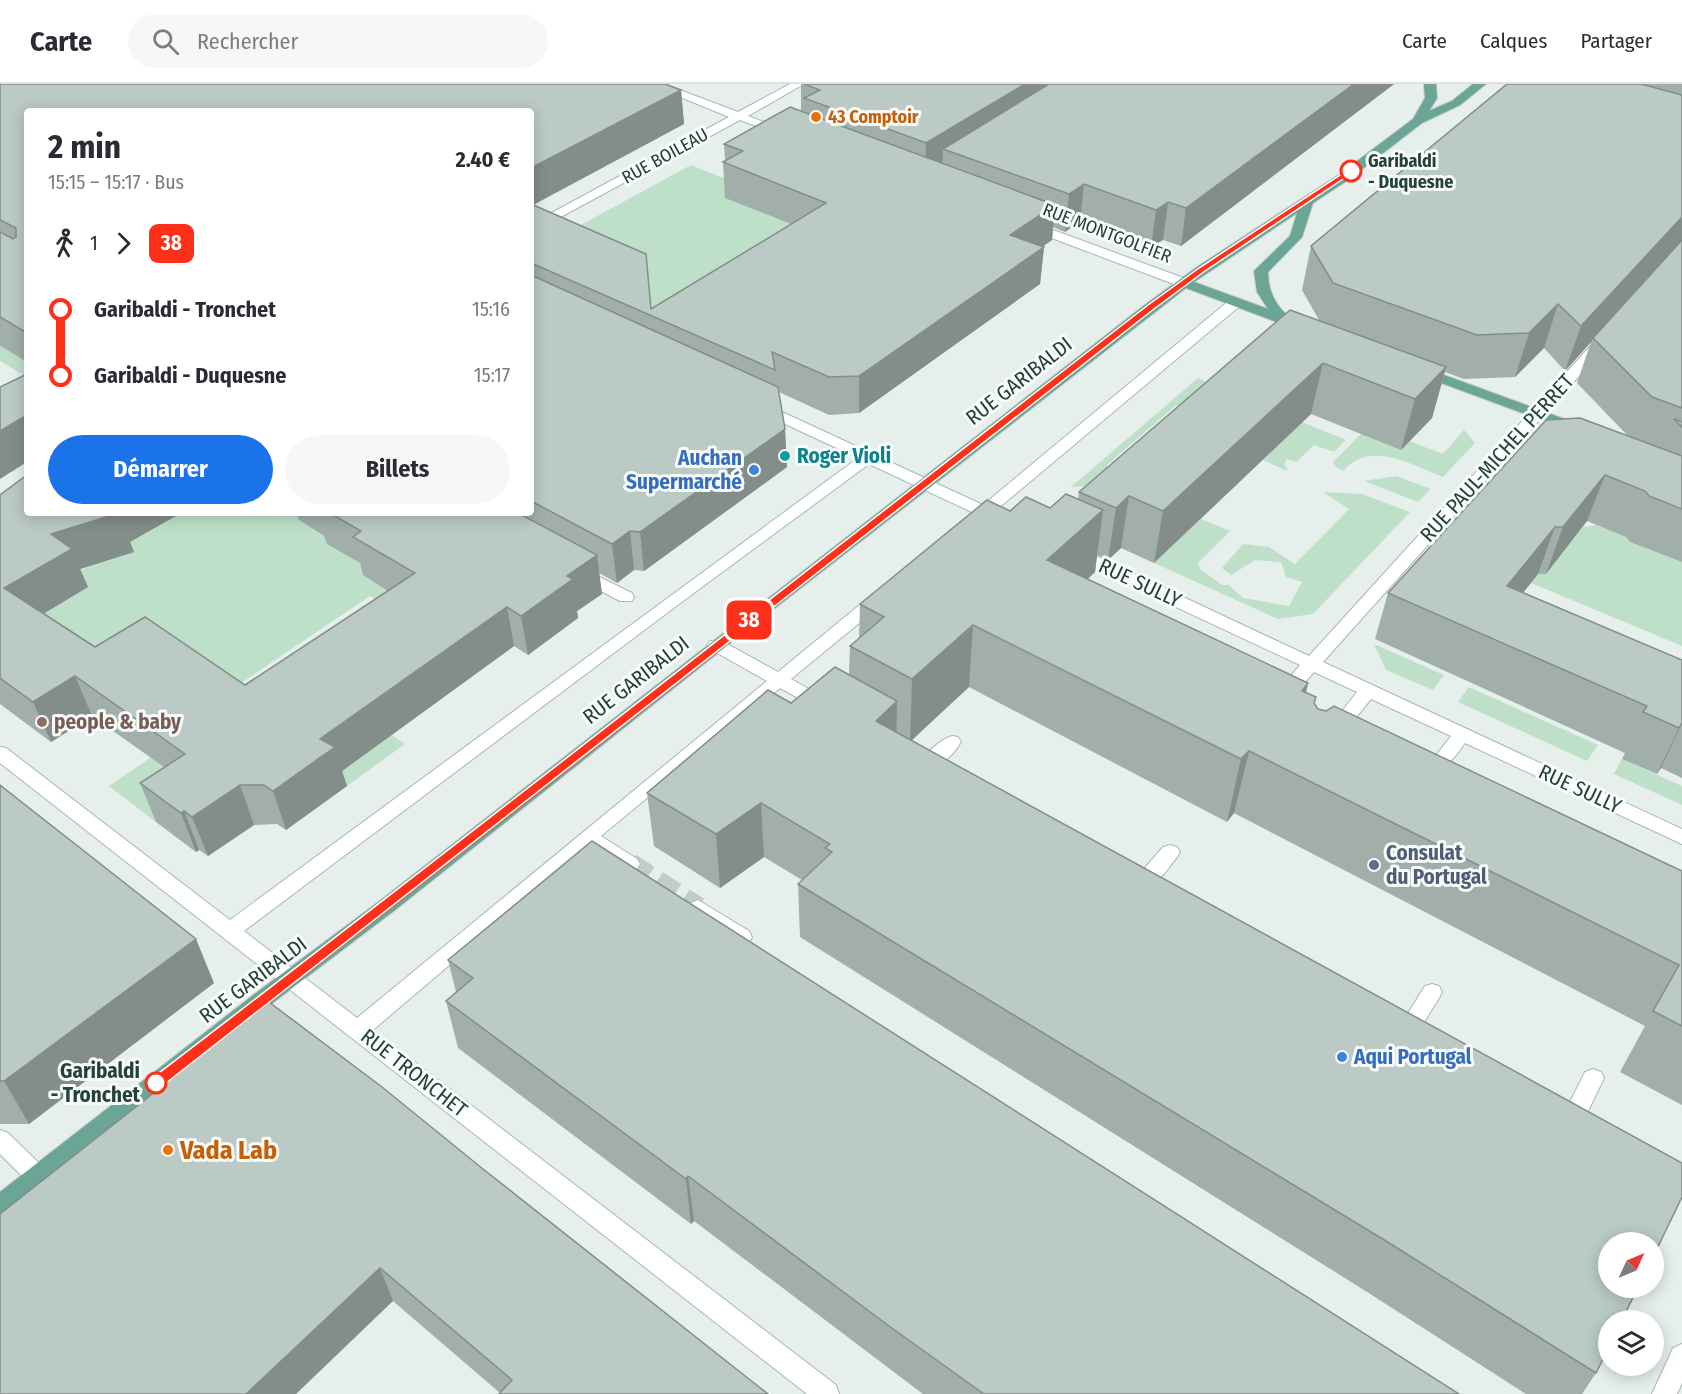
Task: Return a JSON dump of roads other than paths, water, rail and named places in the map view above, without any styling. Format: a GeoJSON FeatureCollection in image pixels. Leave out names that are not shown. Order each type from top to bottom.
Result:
{"type":"FeatureCollection","features":[{"type":"Feature","properties":{"kind":"main road","name":"RUE GARIBALDI"},"geometry":{"type":"LineString","coordinates":[[1418,121],[1431,98],[1430,84]]}},
{"type":"Feature","properties":{"kind":"main road","name":"RUE GARIBALDI"},"geometry":{"type":"LineString","coordinates":[[0,1205],[388,905],[716,645],[1184,283],[1344,177],[1418,121],[1456,104],[1480,84]]}},
{"type":"Feature","properties":{"kind":"main road"},"geometry":{"type":"LineString","coordinates":[[1287,321],[1269,302],[1260,288],[1261,271],[1296,237],[1307,201]]}},
{"type":"Feature","properties":{"kind":"main road","name":"RUE MONTGOLFIER"},"geometry":{"type":"LineString","coordinates":[[1184,283],[1320,333]]}},
{"type":"Feature","properties":{"kind":"main road"},"geometry":{"type":"LineString","coordinates":[[1407,365],[1593,434]]}},
{"type":"Feature","properties":{"kind":"street"},"geometry":{"type":"LineString","coordinates":[[654,84],[794,137]]}},
{"type":"Feature","properties":{"kind":"street","name":"RUE BOILEAU"},"geometry":{"type":"LineString","coordinates":[[534,227],[798,84]]}},
{"type":"Feature","properties":{"kind":"street","name":"RUE MONTGOLFIER"},"geometry":{"type":"LineString","coordinates":[[1015,219],[1184,283]]}},
{"type":"Feature","properties":{"kind":"street"},"geometry":{"type":"LineString","coordinates":[[966,526],[1236,302]]}},
{"type":"Feature","properties":{"kind":"street","name":"RUE PAUL-MICHEL PERRET"},"geometry":{"type":"LineString","coordinates":[[1290,688],[1613,330]]}},
{"type":"Feature","properties":{"kind":"street"},"geometry":{"type":"LineString","coordinates":[[749,402],[1010,523]]}},
{"type":"Feature","properties":{"kind":"street"},"geometry":{"type":"LineString","coordinates":[[230,931],[673,600],[869,457]]}},
{"type":"Feature","properties":{"kind":"street","name":"RUE SULLY"},"geometry":{"type":"LineString","coordinates":[[1062,547],[1682,837]]}},
{"type":"Feature","properties":{"kind":"street"},"geometry":{"type":"LineString","coordinates":[[563,563],[626,597]]}},
{"type":"Feature","properties":{"kind":"street"},"geometry":{"type":"LineString","coordinates":[[358,1029],[587,837],[894,586]]}},
{"type":"Feature","properties":{"kind":"street"},"geometry":{"type":"LineString","coordinates":[[716,645],[839,713]]}},
{"type":"Feature","properties":{"kind":"street"},"geometry":{"type":"LineString","coordinates":[[1323,747],[1369,690]]}},
{"type":"Feature","properties":{"kind":"street"},"geometry":{"type":"LineString","coordinates":[[1443,758],[1464,734]]}},
{"type":"Feature","properties":{"kind":"street"},"geometry":{"type":"LineString","coordinates":[[929,763],[952,742]]}},
{"type":"Feature","properties":{"kind":"street"},"geometry":{"type":"LineString","coordinates":[[909,752],[949,774]]}},
{"type":"Feature","properties":{"kind":"street","name":"RUE TRONCHET"},"geometry":{"type":"LineString","coordinates":[[0,753],[827,1394]]}},
{"type":"Feature","properties":{"kind":"street"},"geometry":{"type":"LineString","coordinates":[[587,837],[630,864]]}},
{"type":"Feature","properties":{"kind":"street"},"geometry":{"type":"LineString","coordinates":[[1144,882],[1170,852]]}},
{"type":"Feature","properties":{"kind":"street"},"geometry":{"type":"LineString","coordinates":[[1124,871],[1164,893]]}},
{"type":"Feature","properties":{"kind":"street"},"geometry":{"type":"LineString","coordinates":[[698,909],[758,947]]}},
{"type":"Feature","properties":{"kind":"street"},"geometry":{"type":"LineString","coordinates":[[1429,1040],[1403,1026],[1432,992]]}},
{"type":"Feature","properties":{"kind":"street"},"geometry":{"type":"LineString","coordinates":[[1573,1119],[1593,1078]]}},
{"type":"Feature","properties":{"kind":"street"},"geometry":{"type":"LineString","coordinates":[[1552,1108],[1593,1130]]}},
{"type":"Feature","properties":{"kind":"street"},"geometry":{"type":"LineString","coordinates":[[0,1140],[37,1176]]}},
{"type":"Feature","properties":{"kind":"street"},"geometry":{"type":"LineString","coordinates":[[1664,1394],[1682,1356]]}},
{"type":"Feature","properties":{"kind":"tunnel"},"geometry":{"type":"LineString","coordinates":[[630,864],[698,908]]}},
{"type":"Feature","properties":{"kind":"place","name":"43 Comptoir"},"geometry":{"type":"Point","coordinates":[816,117]}},
{"type":"Feature","properties":{"kind":"place","name":"Garibaldi - Duquesne"},"geometry":{"type":"Point","coordinates":[1351,171]}},
{"type":"Feature","properties":{"kind":"place","name":"Roger Violi"},"geometry":{"type":"Point","coordinates":[785,456]}},
{"type":"Feature","properties":{"kind":"place","name":"Auchan Supermarché"},"geometry":{"type":"Point","coordinates":[754,470]}},
{"type":"Feature","properties":{"kind":"place","name":"people & baby"},"geometry":{"type":"Point","coordinates":[42,722]}},
{"type":"Feature","properties":{"kind":"place","name":"Consulat du Portugal"},"geometry":{"type":"Point","coordinates":[1374,865]}},
{"type":"Feature","properties":{"kind":"place","name":"Aqui Portugal"},"geometry":{"type":"Point","coordinates":[1342,1057]}},
{"type":"Feature","properties":{"kind":"place","name":"Garibaldi - Tronchet"},"geometry":{"type":"Point","coordinates":[156,1083]}},
{"type":"Feature","properties":{"kind":"place","name":"Vada Lab"},"geometry":{"type":"Point","coordinates":[168,1150]}}]}
